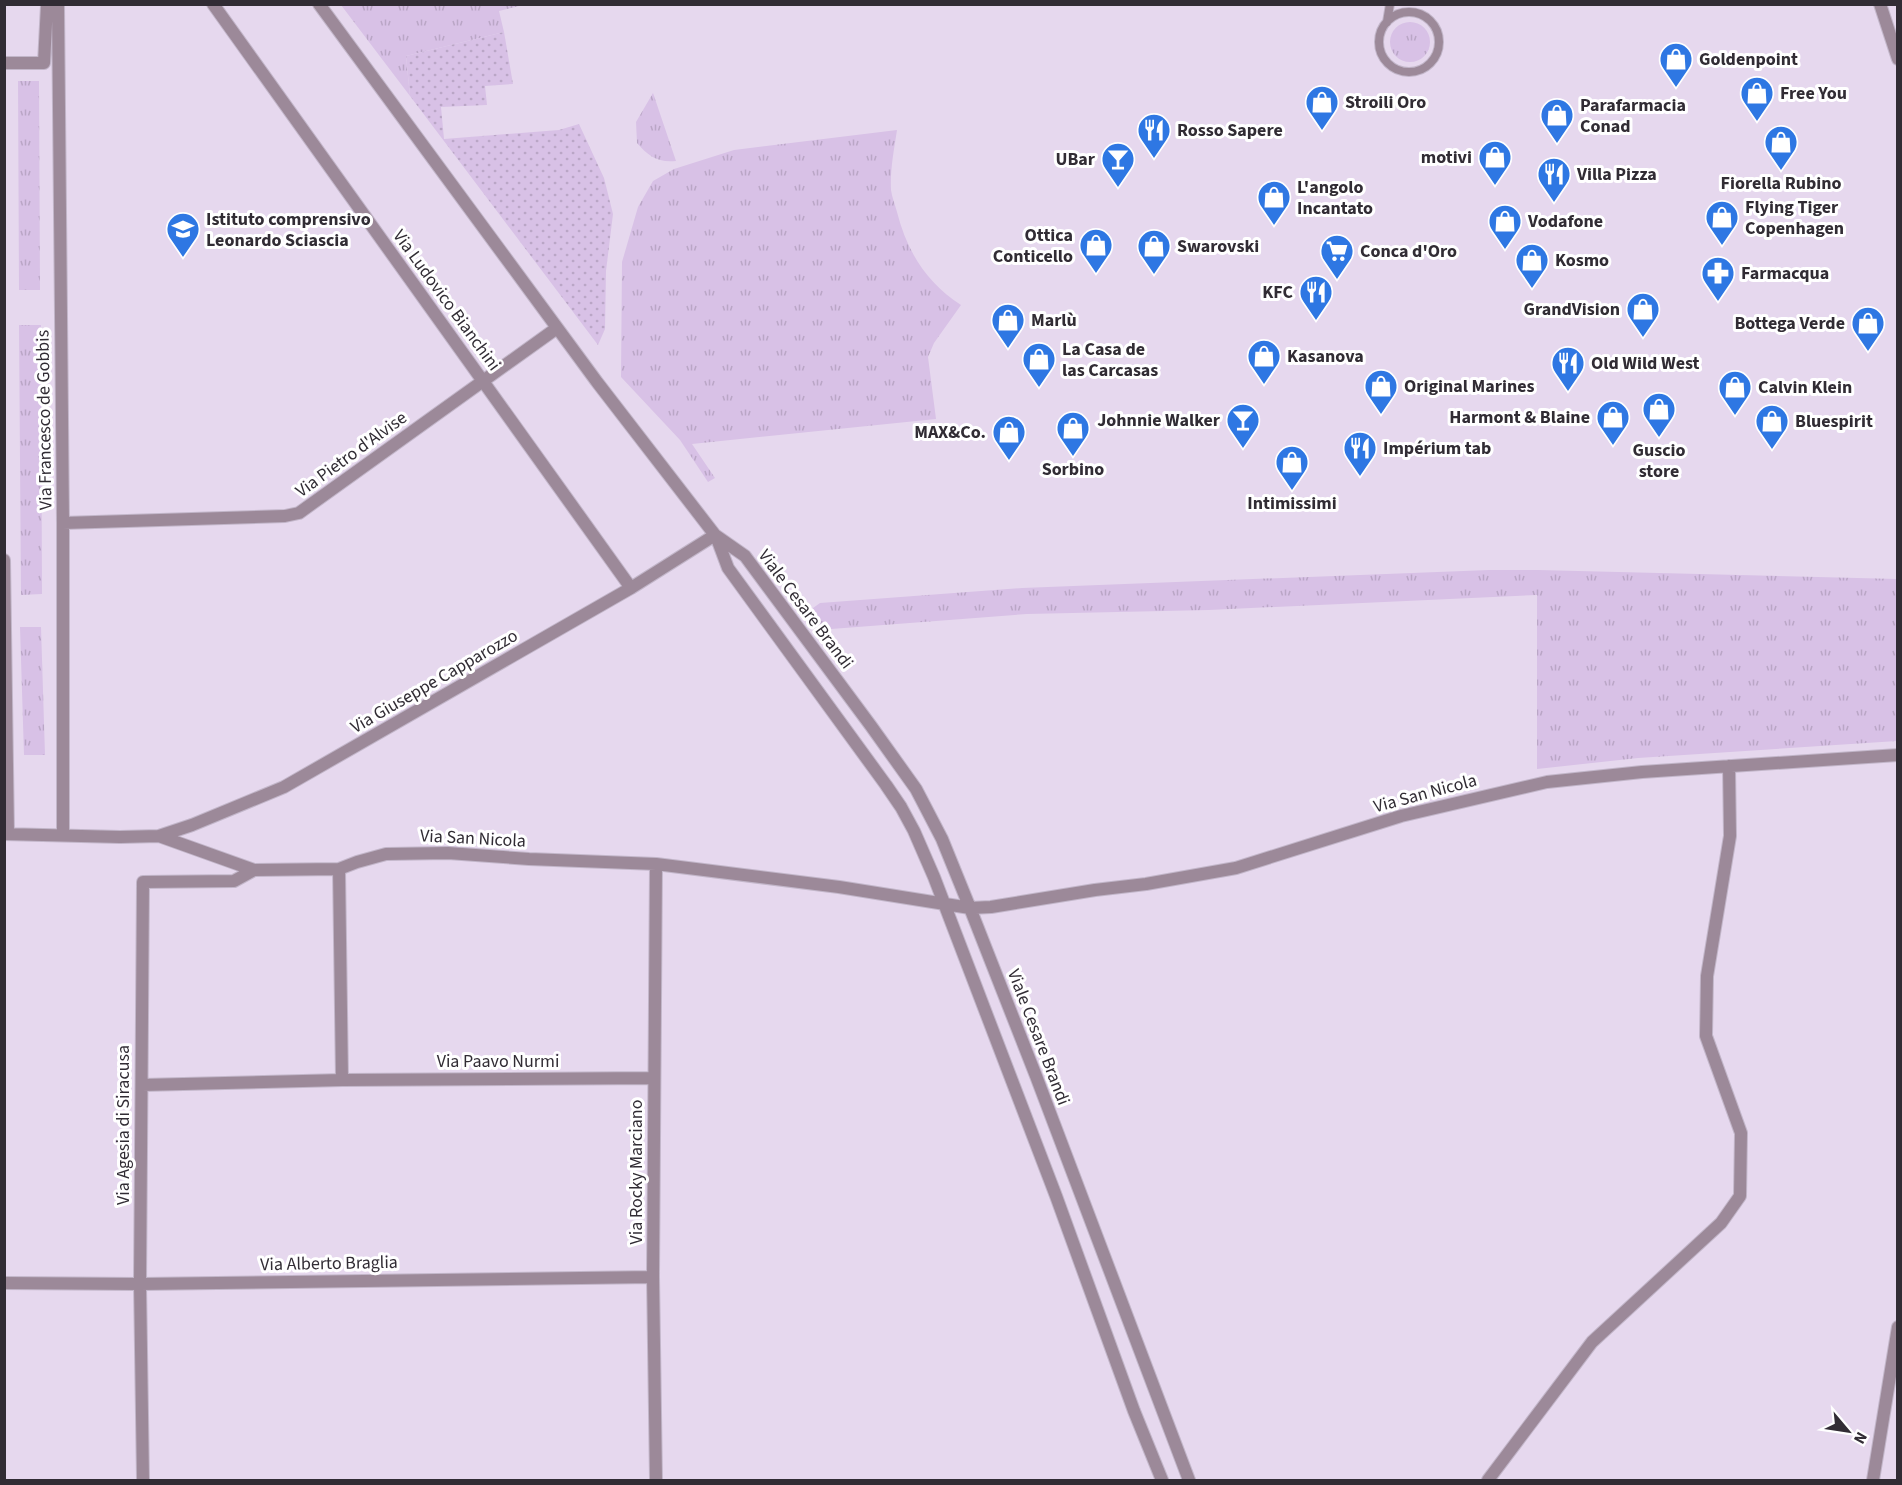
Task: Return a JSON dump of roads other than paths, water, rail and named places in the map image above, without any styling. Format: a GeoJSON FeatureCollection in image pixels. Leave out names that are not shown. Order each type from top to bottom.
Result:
{"type":"FeatureCollection","features":[{"type":"Feature","properties":{"kind":"street","name":"Via Ludovico Bianchini"},"geometry":{"type":"LineString","coordinates":[[213,4],[631,588]]}},
{"type":"Feature","properties":{"kind":"street"},"geometry":{"type":"LineString","coordinates":[[319,4],[557,328],[716,535],[728,568],[901,807],[914,831],[945,905],[1056,1196],[1134,1411],[1162,1480]]}},
{"type":"Feature","properties":{"kind":"street"},"geometry":{"type":"LineString","coordinates":[[1881,4],[1898,59]]}},
{"type":"Feature","properties":{"kind":"street"},"geometry":{"type":"LineString","coordinates":[[4,63],[44,63],[47,5]]}},
{"type":"Feature","properties":{"kind":"street","name":"Via Francesco de Gobbis"},"geometry":{"type":"LineString","coordinates":[[58,5],[63,523],[63,835]]}},
{"type":"Feature","properties":{"kind":"street","name":"Via Pietro d'Alvise"},"geometry":{"type":"LineString","coordinates":[[63,523],[285,516],[300,513],[557,328]]}},
{"type":"Feature","properties":{"kind":"street","name":"Via Giuseppe Capparozzo"},"geometry":{"type":"LineString","coordinates":[[159,836],[192,825],[284,787],[631,588],[716,535]]}},
{"type":"Feature","properties":{"kind":"street","name":"Viale Cesare Brandi"},"geometry":{"type":"LineString","coordinates":[[716,535],[745,556],[898,763],[942,838],[1036,1076],[1189,1480]]}},
{"type":"Feature","properties":{"kind":"street"},"geometry":{"type":"LineString","coordinates":[[4,560],[6,834]]}},
{"type":"Feature","properties":{"kind":"street","name":"Via San Nicola"},"geometry":{"type":"LineString","coordinates":[[6,834],[159,836],[254,870],[339,869],[386,854],[427,853],[656,864],[839,887],[970,908],[991,907],[1146,884],[1236,868],[1401,816],[1547,782],[1642,772],[1898,755]]}},
{"type":"Feature","properties":{"kind":"street"},"geometry":{"type":"LineString","coordinates":[[1488,1480],[1592,1342],[1721,1223],[1740,1196],[1741,1133],[1706,1036],[1707,976],[1730,836],[1729,766]]}},
{"type":"Feature","properties":{"kind":"street","name":"Via Rocky Marciano"},"geometry":{"type":"LineString","coordinates":[[656,864],[653,1277],[656,1480]]}},
{"type":"Feature","properties":{"kind":"street"},"geometry":{"type":"LineString","coordinates":[[339,869],[342,1080]]}},
{"type":"Feature","properties":{"kind":"street","name":"Via Agesia di Siracusa"},"geometry":{"type":"LineString","coordinates":[[143,1480],[140,1284],[143,882],[234,881],[254,870]]}},
{"type":"Feature","properties":{"kind":"street","name":"Via Paavo Nurmi"},"geometry":{"type":"LineString","coordinates":[[141,1085],[342,1080],[654,1078]]}},
{"type":"Feature","properties":{"kind":"street","name":"Via Alberto Braglia"},"geometry":{"type":"LineString","coordinates":[[4,1283],[140,1284],[653,1277]]}},
{"type":"Feature","properties":{"kind":"street"},"geometry":{"type":"LineString","coordinates":[[1873,1480],[1898,1328]]}},
{"type":"Feature","properties":{"kind":"lane"},"geometry":{"type":"LineString","coordinates":[[1387,22],[1394,16],[1412,12],[1429,19],[1434,26],[1439,44],[1433,60],[1418,70],[1410,72],[1393,67],[1386,61],[1380,45],[1380,37],[1387,22],[1390,4]]}},
{"type":"Feature","properties":{"kind":"lane"},"geometry":{"type":"LineString","coordinates":[[1418,4],[1421,15]]}},
{"type":"Feature","properties":{"kind":"place","name":"Goldenpoint"},"geometry":{"type":"Point","coordinates":[1676,88]}},
{"type":"Feature","properties":{"kind":"place","name":"Free You"},"geometry":{"type":"Point","coordinates":[1757,122]}},
{"type":"Feature","properties":{"kind":"place","name":"Stroili Oro"},"geometry":{"type":"Point","coordinates":[1322,131]}},
{"type":"Feature","properties":{"kind":"place","name":"Parafarmacia Conad"},"geometry":{"type":"Point","coordinates":[1557,144]}},
{"type":"Feature","properties":{"kind":"place","name":"Rosso Sapere"},"geometry":{"type":"Point","coordinates":[1154,159]}},
{"type":"Feature","properties":{"kind":"place","name":"Fiorella Rubino"},"geometry":{"type":"Point","coordinates":[1781,171]}},
{"type":"Feature","properties":{"kind":"place","name":"motivi"},"geometry":{"type":"Point","coordinates":[1495,186]}},
{"type":"Feature","properties":{"kind":"place","name":"UBar"},"geometry":{"type":"Point","coordinates":[1118,188]}},
{"type":"Feature","properties":{"kind":"place","name":"Villa Pizza"},"geometry":{"type":"Point","coordinates":[1554,203]}},
{"type":"Feature","properties":{"kind":"place","name":"L'angolo Incantato"},"geometry":{"type":"Point","coordinates":[1274,226]}},
{"type":"Feature","properties":{"kind":"place","name":"Flying Tiger Copenhagen"},"geometry":{"type":"Point","coordinates":[1722,246]}},
{"type":"Feature","properties":{"kind":"place","name":"Vodafone"},"geometry":{"type":"Point","coordinates":[1505,250]}},
{"type":"Feature","properties":{"kind":"place","name":"Istituto comprensivo Leonardo Sciascia"},"geometry":{"type":"Point","coordinates":[183,258]}},
{"type":"Feature","properties":{"kind":"place","name":"Ottica Conticello"},"geometry":{"type":"Point","coordinates":[1096,274]}},
{"type":"Feature","properties":{"kind":"place","name":"Swarovski"},"geometry":{"type":"Point","coordinates":[1154,275]}},
{"type":"Feature","properties":{"kind":"place","name":"Conca d'Oro"},"geometry":{"type":"Point","coordinates":[1337,280]}},
{"type":"Feature","properties":{"kind":"place","name":"Kosmo"},"geometry":{"type":"Point","coordinates":[1532,289]}},
{"type":"Feature","properties":{"kind":"place","name":"Farmacqua"},"geometry":{"type":"Point","coordinates":[1718,302]}},
{"type":"Feature","properties":{"kind":"place","name":"KFC"},"geometry":{"type":"Point","coordinates":[1316,321]}},
{"type":"Feature","properties":{"kind":"place","name":"GrandVision"},"geometry":{"type":"Point","coordinates":[1643,338]}},
{"type":"Feature","properties":{"kind":"place","name":"Marlù"},"geometry":{"type":"Point","coordinates":[1008,349]}},
{"type":"Feature","properties":{"kind":"place","name":"Bottega Verde"},"geometry":{"type":"Point","coordinates":[1868,352]}},
{"type":"Feature","properties":{"kind":"place","name":"Kasanova"},"geometry":{"type":"Point","coordinates":[1264,385]}},
{"type":"Feature","properties":{"kind":"place","name":"La Casa de las Carcasas"},"geometry":{"type":"Point","coordinates":[1039,388]}},
{"type":"Feature","properties":{"kind":"place","name":"Old Wild West"},"geometry":{"type":"Point","coordinates":[1568,392]}},
{"type":"Feature","properties":{"kind":"place","name":"Original Marines"},"geometry":{"type":"Point","coordinates":[1381,415]}},
{"type":"Feature","properties":{"kind":"place","name":"Calvin Klein"},"geometry":{"type":"Point","coordinates":[1735,416]}},
{"type":"Feature","properties":{"kind":"place","name":"Guscio store"},"geometry":{"type":"Point","coordinates":[1659,438]}},
{"type":"Feature","properties":{"kind":"place","name":"Harmont & Blaine"},"geometry":{"type":"Point","coordinates":[1613,446]}},
{"type":"Feature","properties":{"kind":"place","name":"Johnnie Walker"},"geometry":{"type":"Point","coordinates":[1243,449]}},
{"type":"Feature","properties":{"kind":"place","name":"Bluespirit"},"geometry":{"type":"Point","coordinates":[1772,450]}},
{"type":"Feature","properties":{"kind":"place","name":"Sorbino"},"geometry":{"type":"Point","coordinates":[1073,457]}},
{"type":"Feature","properties":{"kind":"place","name":"MAX&Co."},"geometry":{"type":"Point","coordinates":[1009,461]}},
{"type":"Feature","properties":{"kind":"place","name":"Impérium tab"},"geometry":{"type":"Point","coordinates":[1360,477]}},
{"type":"Feature","properties":{"kind":"place","name":"Intimissimi"},"geometry":{"type":"Point","coordinates":[1292,491]}}]}
